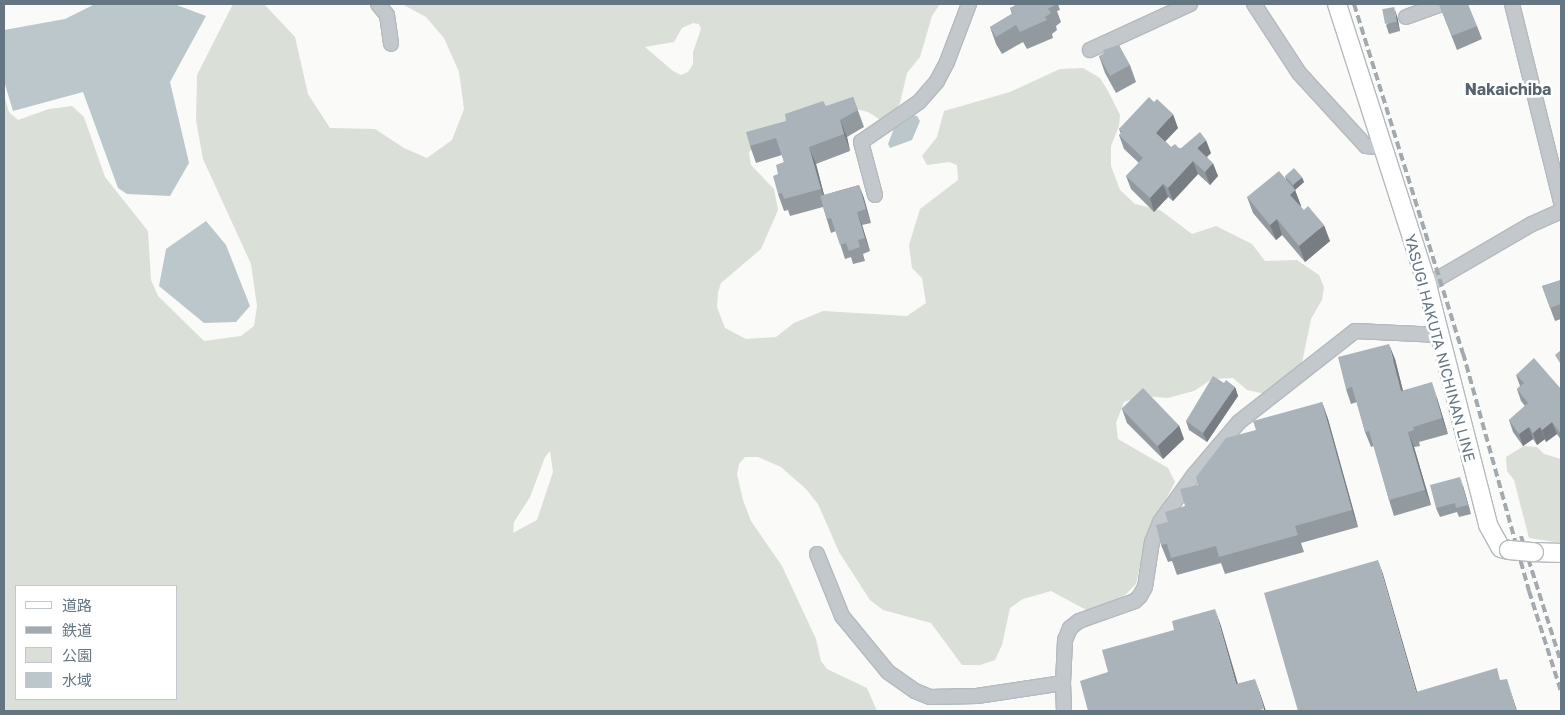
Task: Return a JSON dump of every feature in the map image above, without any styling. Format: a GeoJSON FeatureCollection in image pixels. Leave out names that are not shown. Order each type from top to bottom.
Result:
{"type":"FeatureCollection","features":[{"type":"Feature","properties":{"kind":"main road","name":"YASUGI HAKUTA NICHINAN LINE"},"geometry":{"type":"LineString","coordinates":[[1338,4],[1427,285],[1458,418],[1488,525],[1502,548],[1561,553]]}},
{"type":"Feature","properties":{"kind":"street"},"geometry":{"type":"LineString","coordinates":[[378,4],[387,15],[392,44]]}},
{"type":"Feature","properties":{"kind":"street"},"geometry":{"type":"LineString","coordinates":[[875,196],[861,142],[919,102],[937,81],[947,62],[969,4]]}},
{"type":"Feature","properties":{"kind":"street"},"geometry":{"type":"LineString","coordinates":[[1090,50],[1190,4]]}},
{"type":"Feature","properties":{"kind":"street"},"geometry":{"type":"LineString","coordinates":[[1254,4],[1298,73],[1366,146],[1384,148]]}},
{"type":"Feature","properties":{"kind":"street"},"geometry":{"type":"LineString","coordinates":[[1406,17],[1422,7],[1441,4]]}},
{"type":"Feature","properties":{"kind":"street"},"geometry":{"type":"LineString","coordinates":[[1512,4],[1561,202]]}},
{"type":"Feature","properties":{"kind":"street"},"geometry":{"type":"LineString","coordinates":[[1427,285],[1532,224],[1561,211]]}},
{"type":"Feature","properties":{"kind":"street"},"geometry":{"type":"LineString","coordinates":[[1064,711],[1065,640],[1070,628],[1079,621],[1135,601],[1140,596],[1145,587],[1152,542],[1160,522],[1193,476],[1239,422],[1356,331],[1440,335]]}},
{"type":"Feature","properties":{"kind":"street"},"geometry":{"type":"LineString","coordinates":[[817,554],[842,616],[888,672],[914,690],[930,697],[969,697],[1063,683]]}},
{"type":"Feature","properties":{"kind":"green space"},"geometry":{"type":"Polygon","coordinates":[[[233,4],[264,4],[295,37],[308,94],[330,128],[375,129],[404,148],[427,158],[452,140],[464,109],[459,72],[444,38],[426,17],[402,4],[940,4],[932,16],[920,57],[907,73],[900,103],[892,115],[879,119],[868,112],[851,108],[759,141],[749,152],[751,165],[774,189],[778,210],[761,249],[721,283],[717,307],[725,328],[746,339],[776,337],[794,323],[823,311],[907,316],[926,303],[922,278],[912,268],[909,245],[920,209],[958,180],[957,165],[949,162],[927,165],[922,156],[937,137],[944,111],[1010,92],[1060,69],[1083,68],[1100,78],[1108,91],[1120,115],[1119,126],[1111,146],[1111,166],[1120,190],[1135,204],[1160,210],[1192,234],[1216,226],[1252,244],[1265,261],[1297,260],[1319,275],[1324,287],[1322,300],[1311,319],[1302,363],[1265,394],[1247,390],[1233,378],[1212,379],[1194,391],[1168,398],[1142,396],[1124,402],[1116,423],[1118,439],[1168,468],[1175,482],[1146,538],[1136,584],[1125,595],[1090,612],[1051,591],[1023,599],[1010,608],[1002,645],[995,660],[980,665],[962,665],[931,623],[883,610],[870,600],[839,552],[818,504],[806,489],[781,467],[758,457],[745,457],[739,464],[737,474],[743,500],[751,521],[782,566],[816,639],[821,661],[827,669],[867,688],[877,711],[4,711],[4,95],[9,112],[18,120],[49,109],[72,106],[84,117],[105,177],[148,231],[151,280],[158,296],[204,341],[241,336],[254,326],[257,306],[251,264],[203,159],[196,120],[197,75],[233,4]],[[693,23],[682,28],[674,42],[645,47],[673,71],[681,75],[688,72],[693,64],[693,52],[701,29],[699,24],[693,23]],[[550,451],[545,457],[530,497],[514,522],[513,533],[537,520],[553,472],[550,451]]]}},
{"type":"Feature","properties":{"kind":"green space"},"geometry":{"type":"Polygon","coordinates":[[[1524,446],[1537,447],[1544,454],[1561,459],[1561,543],[1529,538],[1514,480],[1507,471],[1506,457],[1524,446]]]}},
{"type":"Feature","properties":{"kind":"water"},"geometry":{"type":"Polygon","coordinates":[[[95,4],[174,4],[206,16],[170,82],[189,163],[170,196],[127,194],[118,188],[83,92],[13,111],[4,81],[4,30],[65,19],[95,4]]]}},
{"type":"Feature","properties":{"kind":"water"},"geometry":{"type":"Polygon","coordinates":[[[912,115],[917,116],[920,121],[912,140],[890,148],[888,144],[895,126],[912,115]]]}},
{"type":"Feature","properties":{"kind":"water"},"geometry":{"type":"Polygon","coordinates":[[[206,221],[226,245],[250,306],[236,322],[204,323],[159,286],[166,249],[206,221]]]}},
{"type":"Feature","properties":{"kind":"building"},"geometry":{"type":"Polygon","coordinates":[[[1015,4],[1055,5],[1048,9],[1051,13],[1045,17],[1047,20],[1020,32],[1016,25],[996,37],[990,27],[1013,13],[1010,8],[1015,4]]]}},
{"type":"Feature","properties":{"kind":"building"},"geometry":{"type":"Polygon","coordinates":[[[1439,4],[1468,4],[1477,26],[1452,36],[1439,4]]]}},
{"type":"Feature","properties":{"kind":"building"},"geometry":{"type":"Polygon","coordinates":[[[1394,7],[1397,22],[1385,24],[1382,9],[1394,7]]]}},
{"type":"Feature","properties":{"kind":"building"},"geometry":{"type":"Polygon","coordinates":[[[1119,45],[1130,65],[1110,76],[1099,56],[1104,53],[1103,50],[1119,45]]]}},
{"type":"Feature","properties":{"kind":"building"},"geometry":{"type":"Polygon","coordinates":[[[853,97],[858,110],[840,120],[844,134],[809,147],[821,189],[784,199],[782,193],[778,194],[773,176],[778,174],[776,165],[784,162],[776,138],[750,146],[746,132],[786,121],[785,114],[823,101],[826,106],[853,97]]]}},
{"type":"Feature","properties":{"kind":"building"},"geometry":{"type":"Polygon","coordinates":[[[1149,97],[1154,102],[1157,99],[1173,114],[1156,133],[1171,147],[1175,144],[1180,149],[1200,132],[1206,140],[1197,148],[1213,163],[1205,172],[1193,161],[1168,188],[1163,184],[1150,198],[1126,176],[1143,158],[1119,135],[1122,132],[1119,129],[1149,97]]]}},
{"type":"Feature","properties":{"kind":"building"},"geometry":{"type":"Polygon","coordinates":[[[1294,168],[1302,177],[1293,185],[1285,176],[1294,168]]]}},
{"type":"Feature","properties":{"kind":"building"},"geometry":{"type":"Polygon","coordinates":[[[1279,171],[1295,190],[1290,195],[1304,210],[1308,206],[1324,225],[1299,246],[1277,219],[1270,225],[1247,197],[1279,171]]]}},
{"type":"Feature","properties":{"kind":"building"},"geometry":{"type":"Polygon","coordinates":[[[859,185],[866,209],[857,212],[865,238],[858,240],[860,247],[849,251],[846,243],[840,245],[831,218],[827,219],[820,196],[859,185]]]}},
{"type":"Feature","properties":{"kind":"building"},"geometry":{"type":"Polygon","coordinates":[[[1561,280],[1561,304],[1550,308],[1542,286],[1561,280]]]}},
{"type":"Feature","properties":{"kind":"building"},"geometry":{"type":"Polygon","coordinates":[[[1389,344],[1401,391],[1432,382],[1442,418],[1413,427],[1414,430],[1408,432],[1425,490],[1389,500],[1369,431],[1365,432],[1352,387],[1346,389],[1338,357],[1389,344]]]}},
{"type":"Feature","properties":{"kind":"building"},"geometry":{"type":"Polygon","coordinates":[[[1561,350],[1561,363],[1560,363],[1555,355],[1561,350]]]}},
{"type":"Feature","properties":{"kind":"building"},"geometry":{"type":"Polygon","coordinates":[[[1534,358],[1561,389],[1561,434],[1552,422],[1542,430],[1540,427],[1533,433],[1529,427],[1519,434],[1509,420],[1528,403],[1517,389],[1524,383],[1516,375],[1534,358]]]}},
{"type":"Feature","properties":{"kind":"building"},"geometry":{"type":"Polygon","coordinates":[[[1213,376],[1224,383],[1226,380],[1235,387],[1203,433],[1186,421],[1213,376]]]}},
{"type":"Feature","properties":{"kind":"building"},"geometry":{"type":"Polygon","coordinates":[[[1143,388],[1179,425],[1158,446],[1121,409],[1143,388]]]}},
{"type":"Feature","properties":{"kind":"building"},"geometry":{"type":"Polygon","coordinates":[[[1322,402],[1352,510],[1295,526],[1298,535],[1219,557],[1216,546],[1171,558],[1167,544],[1161,545],[1156,525],[1168,522],[1165,512],[1185,506],[1180,489],[1198,485],[1196,477],[1226,438],[1256,430],[1253,421],[1322,402]]]}},
{"type":"Feature","properties":{"kind":"building"},"geometry":{"type":"Polygon","coordinates":[[[1460,477],[1468,505],[1456,508],[1455,503],[1436,508],[1430,485],[1460,477]]]}},
{"type":"Feature","properties":{"kind":"building"},"geometry":{"type":"Polygon","coordinates":[[[1378,560],[1416,692],[1497,668],[1500,680],[1507,679],[1516,711],[1298,711],[1264,593],[1378,560]]]}},
{"type":"Feature","properties":{"kind":"building"},"geometry":{"type":"Polygon","coordinates":[[[1215,609],[1236,684],[1255,679],[1264,709],[1256,711],[1088,711],[1080,681],[1108,672],[1102,650],[1174,630],[1172,621],[1215,609]]]}},
{"type":"Feature","properties":{"kind":"railway"},"geometry":{"type":"LineString","coordinates":[[1354,4],[1463,353],[1529,591],[1561,691]]}},
{"type":"Feature","properties":{"kind":"railway"},"geometry":{"type":"LineString","coordinates":[[1521,536],[1561,662]]}},
{"type":"Feature","properties":{"kind":"district","name":"Nakaichiba"},"geometry":{"type":"Point","coordinates":[1508,89]}}]}
